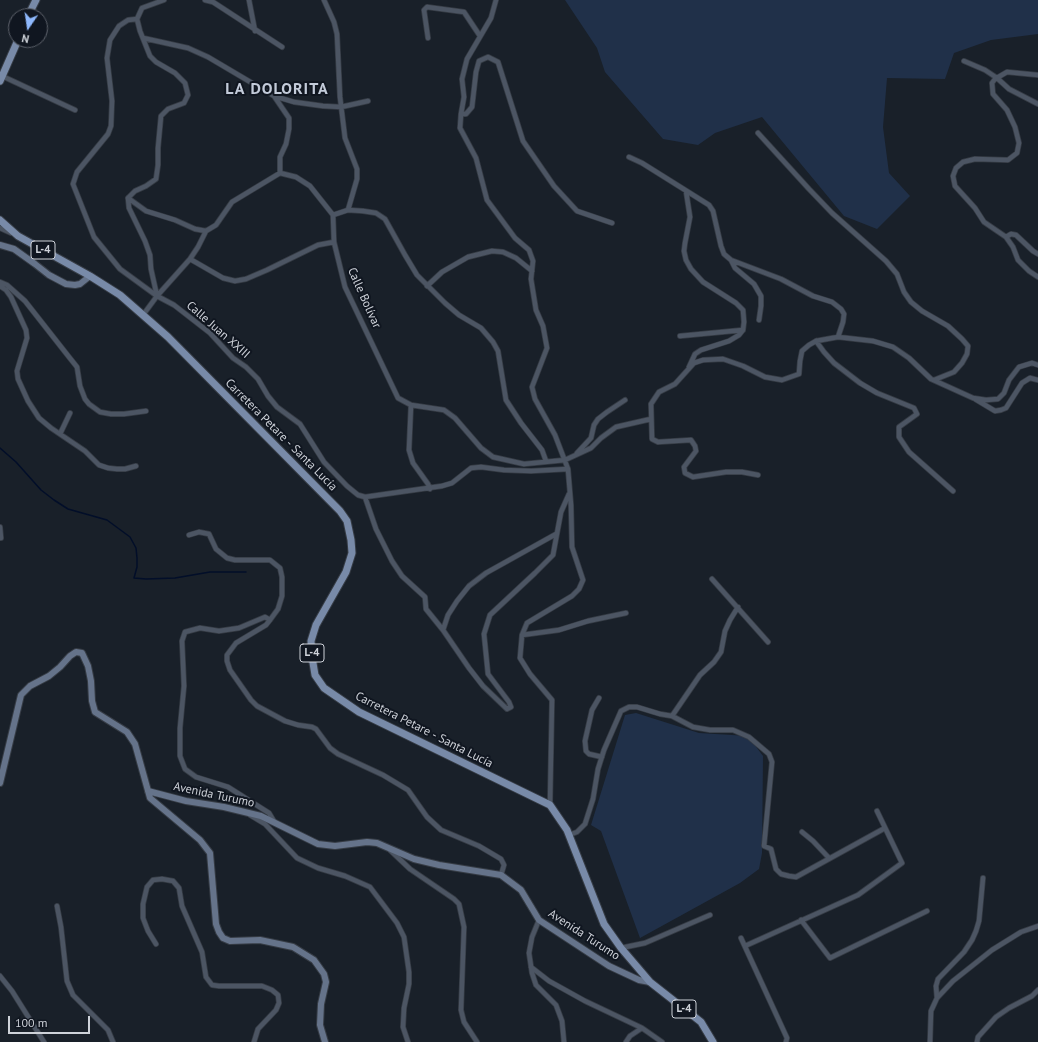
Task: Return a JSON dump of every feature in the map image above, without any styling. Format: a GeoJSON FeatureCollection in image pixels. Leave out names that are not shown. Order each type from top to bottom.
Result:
{"type":"FeatureCollection","features":[{"type":"Feature","properties":{"kind":"main road"},"geometry":{"type":"LineString","coordinates":[[1,79],[15,48]]}},
{"type":"Feature","properties":{"kind":"main road","name":"Carretera Petare - Santa Lucía"},"geometry":{"type":"LineString","coordinates":[[0,220],[18,236],[90,276],[120,295],[168,337],[340,510],[347,520],[352,553],[346,572],[316,625],[311,641],[315,675],[324,688],[360,712],[550,805]]}},
{"type":"Feature","properties":{"kind":"main road","name":"L-4"},"geometry":{"type":"LineString","coordinates":[[550,805],[569,835],[604,924],[621,948],[650,982],[700,1022],[713,1042]]}},
{"type":"Feature","properties":{"kind":"street"},"geometry":{"type":"LineString","coordinates":[[128,198],[135,191],[146,186],[156,178],[162,116],[168,108],[184,103],[188,95],[185,84],[175,73],[156,62],[150,56],[137,19],[142,8],[164,0]]}},
{"type":"Feature","properties":{"kind":"street"},"geometry":{"type":"LineString","coordinates":[[205,0],[214,2],[255,31],[282,47]]}},
{"type":"Feature","properties":{"kind":"street"},"geometry":{"type":"LineString","coordinates":[[249,0],[255,31]]}},
{"type":"Feature","properties":{"kind":"street"},"geometry":{"type":"LineString","coordinates":[[324,0],[334,22],[337,34],[341,107],[345,138],[358,169],[357,179],[348,210]]}},
{"type":"Feature","properties":{"kind":"street"},"geometry":{"type":"LineString","coordinates":[[496,0],[491,18],[467,59],[462,79],[464,97],[460,128],[476,158],[487,200],[515,238],[529,250],[533,261],[531,279],[536,310],[543,326],[547,348],[532,387],[535,399],[554,435],[568,469],[572,547],[583,580],[579,589],[572,596],[527,623],[522,635],[520,658],[530,674],[552,700],[550,805]]}},
{"type":"Feature","properties":{"kind":"street"},"geometry":{"type":"LineString","coordinates":[[428,38],[424,10],[427,6],[464,12],[480,36]]}},
{"type":"Feature","properties":{"kind":"street","name":"Calle Juan XXIII"},"geometry":{"type":"LineString","coordinates":[[137,19],[128,20],[118,26],[110,40],[107,58],[112,101],[111,126],[108,134],[77,172],[73,184],[94,237],[120,269],[210,333],[233,358],[246,367],[258,380],[277,407],[300,424],[324,462],[347,486],[358,495],[365,497]]}},
{"type":"Feature","properties":{"kind":"street"},"geometry":{"type":"LineString","coordinates":[[143,38],[188,48],[208,57],[274,96],[294,102],[341,107],[368,100]]}},
{"type":"Feature","properties":{"kind":"street"},"geometry":{"type":"LineString","coordinates":[[461,114],[466,114],[472,107],[476,72],[479,61],[488,57],[498,62],[523,141],[550,179],[577,211],[612,223]]}},
{"type":"Feature","properties":{"kind":"street"},"geometry":{"type":"LineString","coordinates":[[964,61],[985,70],[1009,89],[1038,104]]}},
{"type":"Feature","properties":{"kind":"street"},"geometry":{"type":"LineString","coordinates":[[1038,75],[1007,72],[992,83],[993,94],[1007,110],[1015,127],[1019,143],[1017,153],[1008,160],[975,159],[963,162],[956,168],[953,176],[955,186],[975,208],[984,222],[1006,237],[1013,247],[1018,260],[1029,271],[1038,277]]}},
{"type":"Feature","properties":{"kind":"street"},"geometry":{"type":"LineString","coordinates":[[1,79],[75,110]]}},
{"type":"Feature","properties":{"kind":"street"},"geometry":{"type":"LineString","coordinates":[[274,96],[289,118],[290,129],[286,144],[280,157],[280,173]]}},
{"type":"Feature","properties":{"kind":"street"},"geometry":{"type":"LineString","coordinates":[[758,133],[814,194],[897,274],[904,292],[911,302],[922,311],[948,326],[968,346],[967,354],[962,363],[954,372],[934,380]]}},
{"type":"Feature","properties":{"kind":"street"},"geometry":{"type":"LineString","coordinates":[[629,157],[642,163],[709,205],[713,211],[724,254],[731,260],[780,279],[813,296],[832,302],[841,309],[844,314],[838,337]]}},
{"type":"Feature","properties":{"kind":"street"},"geometry":{"type":"LineString","coordinates":[[143,315],[157,296],[190,259],[206,231],[216,225],[232,202],[280,173],[296,177],[310,186],[333,215],[348,210],[376,213],[385,219],[404,255],[417,275],[459,315],[481,328],[493,342],[498,351],[506,400],[521,423],[542,450],[546,461]]}},
{"type":"Feature","properties":{"kind":"street"},"geometry":{"type":"LineString","coordinates":[[686,191],[690,217],[684,251],[686,260],[691,270],[703,282],[736,303],[743,310],[744,322],[743,330],[739,335],[729,341],[701,350],[695,354],[688,369]]}},
{"type":"Feature","properties":{"kind":"street"},"geometry":{"type":"LineString","coordinates":[[128,198],[129,208],[150,255],[151,269],[157,296]]}},
{"type":"Feature","properties":{"kind":"street"},"geometry":{"type":"LineString","coordinates":[[128,198],[146,211],[175,220],[195,229],[206,231]]}},
{"type":"Feature","properties":{"kind":"street","name":"Calle Bolívar"},"geometry":{"type":"LineString","coordinates":[[333,215],[334,242],[346,287],[398,398],[411,405],[444,410],[455,418],[481,448],[493,457],[524,464],[565,460]]}},
{"type":"Feature","properties":{"kind":"street"},"geometry":{"type":"LineString","coordinates":[[0,228],[18,236]]}},
{"type":"Feature","properties":{"kind":"street"},"geometry":{"type":"LineString","coordinates":[[1006,237],[1011,234],[1016,235],[1038,254]]}},
{"type":"Feature","properties":{"kind":"street"},"geometry":{"type":"LineString","coordinates":[[190,259],[223,278],[234,281],[246,279],[318,245],[334,242]]}},
{"type":"Feature","properties":{"kind":"street"},"geometry":{"type":"LineString","coordinates":[[0,245],[18,252],[49,275],[66,284],[80,284],[90,276]]}},
{"type":"Feature","properties":{"kind":"street"},"geometry":{"type":"LineString","coordinates":[[427,286],[442,272],[468,257],[492,251],[503,252],[516,258],[532,271]]}},
{"type":"Feature","properties":{"kind":"street"},"geometry":{"type":"LineString","coordinates":[[731,260],[735,268],[754,284],[761,296],[762,306],[759,320]]}},
{"type":"Feature","properties":{"kind":"street"},"geometry":{"type":"LineString","coordinates":[[0,282],[12,289],[25,301],[69,357],[76,367],[80,386],[85,399],[90,404],[100,412],[110,414],[146,411]]}},
{"type":"Feature","properties":{"kind":"street"},"geometry":{"type":"LineString","coordinates":[[0,286],[6,290],[11,297],[26,330],[27,338],[17,367],[18,380],[28,401],[39,418],[103,467],[121,469],[136,466]]}},
{"type":"Feature","properties":{"kind":"street"},"geometry":{"type":"LineString","coordinates":[[680,336],[743,330]]}},
{"type":"Feature","properties":{"kind":"street"},"geometry":{"type":"LineString","coordinates":[[758,475],[742,472],[726,472],[693,477],[685,473],[684,467],[696,451],[695,446],[691,440],[658,442],[652,439],[650,404],[659,392],[675,384],[694,363],[703,360],[723,360],[743,366],[765,376],[782,380],[800,374],[802,351],[808,345],[816,341],[838,337],[873,341],[893,347],[910,358],[931,379],[973,398],[995,410],[1006,408],[1022,383],[1030,378],[1038,380]]}},
{"type":"Feature","properties":{"kind":"street"},"geometry":{"type":"LineString","coordinates":[[816,341],[834,363],[860,383],[877,393],[914,408],[917,414],[899,427],[899,437],[909,452],[953,491]]}},
{"type":"Feature","properties":{"kind":"street"},"geometry":{"type":"LineString","coordinates":[[973,398],[986,400],[998,399],[1004,393],[1009,380],[1019,368],[1032,363],[1038,365]]}},
{"type":"Feature","properties":{"kind":"street"},"geometry":{"type":"LineString","coordinates":[[576,454],[591,438],[594,425],[598,419],[625,400]]}},
{"type":"Feature","properties":{"kind":"street"},"geometry":{"type":"LineString","coordinates":[[411,405],[409,450],[413,463],[430,489]]}},
{"type":"Feature","properties":{"kind":"street"},"geometry":{"type":"LineString","coordinates":[[60,434],[70,413]]}},
{"type":"Feature","properties":{"kind":"street"},"geometry":{"type":"LineString","coordinates":[[565,460],[591,448],[616,427],[651,419]]}},
{"type":"Feature","properties":{"kind":"street"},"geometry":{"type":"LineString","coordinates":[[568,469],[531,471],[481,467],[471,468],[452,483],[430,489],[386,493],[365,497],[376,529],[392,562],[402,576],[425,597],[426,609],[483,686],[507,709],[511,707],[509,702],[488,674],[484,634],[490,614],[535,573],[553,554],[561,512],[570,492]]}},
{"type":"Feature","properties":{"kind":"street"},"geometry":{"type":"LineString","coordinates":[[0,527],[1,538]]}},
{"type":"Feature","properties":{"kind":"street"},"geometry":{"type":"LineString","coordinates":[[189,535],[199,532],[209,534],[216,548],[226,558],[235,560],[270,560],[280,568],[282,577],[282,596],[278,609],[266,625],[236,643],[227,655],[230,670],[251,700],[257,706],[285,721],[316,729],[330,748],[338,754],[383,775],[408,790],[427,816],[441,830],[479,846],[501,859],[504,865],[501,875]]}},
{"type":"Feature","properties":{"kind":"street"},"geometry":{"type":"LineString","coordinates":[[443,630],[448,615],[469,586],[486,573],[556,534]]}},
{"type":"Feature","properties":{"kind":"street"},"geometry":{"type":"LineString","coordinates":[[712,579],[768,642]]}},
{"type":"Feature","properties":{"kind":"street"},"geometry":{"type":"LineString","coordinates":[[672,716],[700,675],[714,662],[721,652],[730,620],[738,607]]}},
{"type":"Feature","properties":{"kind":"street"},"geometry":{"type":"LineString","coordinates":[[522,635],[559,630],[588,621],[626,613]]}},
{"type":"Feature","properties":{"kind":"street"},"geometry":{"type":"LineString","coordinates":[[270,620],[265,617],[239,628],[219,631],[200,628],[185,632],[182,641],[184,686],[180,728],[180,756],[185,769],[196,777],[228,787],[269,813],[276,824]]}},
{"type":"Feature","properties":{"kind":"street"},"geometry":{"type":"LineString","coordinates":[[0,783],[21,696],[30,686],[49,676],[60,668],[70,656],[76,652],[82,654],[88,666],[91,681],[92,701],[95,712],[127,732],[135,744],[150,798],[154,803],[200,840],[210,853],[212,861],[212,888],[216,924],[223,938],[230,941],[260,940],[293,947],[314,960],[324,974],[326,982],[321,1004],[320,1025],[324,1042]]}},
{"type":"Feature","properties":{"kind":"street"},"geometry":{"type":"LineString","coordinates":[[599,698],[592,710],[585,741],[586,751],[589,754],[602,757]]}},
{"type":"Feature","properties":{"kind":"street"},"geometry":{"type":"LineString","coordinates":[[569,835],[577,832],[585,824],[593,799],[598,769],[602,757],[621,711],[629,707],[637,707],[672,716],[693,727],[710,730],[733,730],[749,737],[769,754],[772,762],[764,846],[771,849],[776,869],[781,874],[796,877],[885,828]]}},
{"type":"Feature","properties":{"kind":"street","name":"Avenida Turumo"},"geometry":{"type":"LineString","coordinates":[[148,791],[186,801],[261,816],[318,844],[335,846],[367,842],[377,843],[414,859],[439,865],[501,875],[521,890],[539,920],[609,966],[639,980],[650,982]]}},
{"type":"Feature","properties":{"kind":"street"},"geometry":{"type":"LineString","coordinates":[[745,946],[858,895],[902,863],[877,811]]}},
{"type":"Feature","properties":{"kind":"street"},"geometry":{"type":"LineString","coordinates":[[245,812],[265,824],[297,858],[318,868],[345,876],[370,886],[397,923],[404,937],[409,984],[404,1008],[403,1027],[408,1042]]}},
{"type":"Feature","properties":{"kind":"street"},"geometry":{"type":"LineString","coordinates":[[802,832],[813,840],[829,858]]}},
{"type":"Feature","properties":{"kind":"street"},"geometry":{"type":"LineString","coordinates":[[388,848],[410,869],[459,904],[464,926],[460,1010],[464,1022],[471,1035],[477,1042]]}},
{"type":"Feature","properties":{"kind":"street"},"geometry":{"type":"LineString","coordinates":[[156,944],[148,931],[143,918],[143,904],[147,887],[153,880],[162,878],[173,881],[179,888],[182,906],[202,952],[206,977],[212,985],[262,986],[272,990],[278,995],[279,1003],[276,1010],[258,1029],[254,1042]]}},
{"type":"Feature","properties":{"kind":"street"},"geometry":{"type":"LineString","coordinates":[[937,998],[936,986],[938,979],[964,952],[976,931],[979,920],[983,878]]}},
{"type":"Feature","properties":{"kind":"street"},"geometry":{"type":"LineString","coordinates":[[57,906],[61,926],[67,981],[73,995],[108,1030],[113,1042]]}},
{"type":"Feature","properties":{"kind":"street"},"geometry":{"type":"LineString","coordinates":[[801,920],[830,958],[927,911]]}},
{"type":"Feature","properties":{"kind":"street"},"geometry":{"type":"LineString","coordinates":[[621,948],[645,943],[710,915]]}},
{"type":"Feature","properties":{"kind":"street"},"geometry":{"type":"LineString","coordinates":[[539,920],[532,937],[529,953],[532,973],[536,985],[556,1006],[562,1021],[564,1042]]}},
{"type":"Feature","properties":{"kind":"street"},"geometry":{"type":"LineString","coordinates":[[930,1042],[931,1011],[937,998],[953,981],[992,950],[1021,932],[1038,926]]}},
{"type":"Feature","properties":{"kind":"street"},"geometry":{"type":"LineString","coordinates":[[741,938],[787,1038],[786,1042]]}},
{"type":"Feature","properties":{"kind":"street"},"geometry":{"type":"LineString","coordinates":[[531,968],[549,982],[642,1028],[662,1042]]}},
{"type":"Feature","properties":{"kind":"street"},"geometry":{"type":"LineString","coordinates":[[0,976],[12,991],[44,1042]]}},
{"type":"Feature","properties":{"kind":"street"},"geometry":{"type":"LineString","coordinates":[[976,1042],[978,1037],[996,1017],[1009,1008],[1032,996],[1038,990]]}},
{"type":"Feature","properties":{"kind":"street"},"geometry":{"type":"LineString","coordinates":[[626,1042],[630,1036],[642,1028]]}},
{"type":"Feature","properties":{"kind":"shaded area"},"geometry":{"type":"Polygon","coordinates":[[[565,0],[1038,0],[1038,34],[991,40],[954,53],[945,79],[887,78],[883,127],[889,173],[910,196],[877,229],[844,216],[762,117],[715,133],[698,145],[663,139],[605,72],[597,48],[565,0]]]}},
{"type":"Feature","properties":{"kind":"shaded area"},"geometry":{"type":"Polygon","coordinates":[[[636,713],[699,733],[748,736],[763,756],[762,853],[759,869],[740,883],[640,938],[601,831],[591,825],[625,715],[636,713]]]}},
{"type":"Feature","properties":{"kind":"waterway"},"geometry":{"type":"LineString","coordinates":[[0,448],[16,462],[41,490],[54,500],[68,509],[107,520],[130,537],[136,548],[137,558],[137,567],[134,578],[175,578],[210,572],[246,572]]}},
{"type":"Feature","properties":{"kind":"district","name":"LA DOLORITA"},"geometry":{"type":"Point","coordinates":[277,89]}}]}
